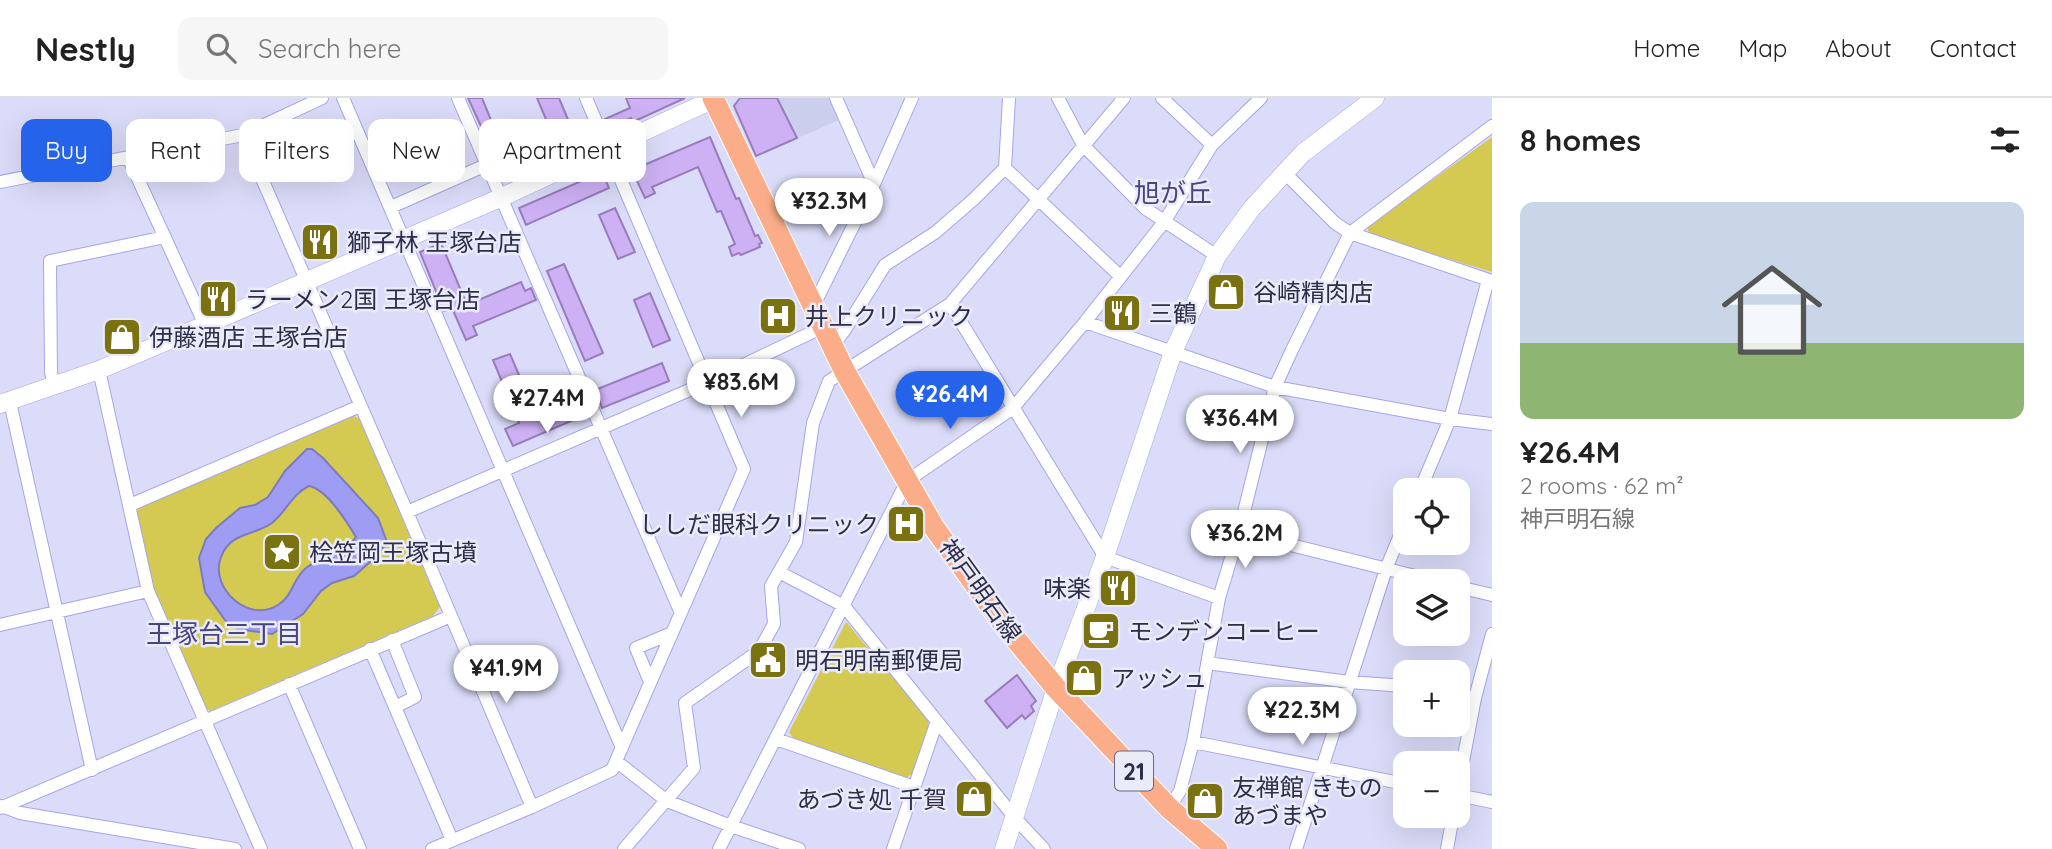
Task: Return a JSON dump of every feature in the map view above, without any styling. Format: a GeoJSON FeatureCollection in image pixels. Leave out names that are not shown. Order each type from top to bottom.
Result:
{"type":"FeatureCollection","features":[{"type":"Feature","properties":{"kind":"main road","name":"神戸明石線"},"geometry":{"type":"LineString","coordinates":[[714,99],[845,372],[907,481],[970,580],[1056,688],[1169,808],[1217,849]]}},
{"type":"Feature","properties":{"kind":"street"},"geometry":{"type":"LineString","coordinates":[[277,119],[322,98]]}},
{"type":"Feature","properties":{"kind":"street"},"geometry":{"type":"LineString","coordinates":[[343,98],[622,748]]}},
{"type":"Feature","properties":{"kind":"street"},"geometry":{"type":"LineString","coordinates":[[458,98],[479,148]]}},
{"type":"Feature","properties":{"kind":"street"},"geometry":{"type":"LineString","coordinates":[[586,98],[595,119]]}},
{"type":"Feature","properties":{"kind":"street"},"geometry":{"type":"LineString","coordinates":[[836,98],[874,184]]}},
{"type":"Feature","properties":{"kind":"street"},"geometry":{"type":"LineString","coordinates":[[813,307],[874,184],[912,98]]}},
{"type":"Feature","properties":{"kind":"street"},"geometry":{"type":"LineString","coordinates":[[407,512],[505,472],[708,382],[844,331],[885,265],[936,232],[974,200],[1005,168],[1009,98]]}},
{"type":"Feature","properties":{"kind":"street"},"geometry":{"type":"LineString","coordinates":[[1058,98],[1083,145],[1146,209],[1217,256]]}},
{"type":"Feature","properties":{"kind":"street"},"geometry":{"type":"LineString","coordinates":[[624,849],[694,768],[685,704],[759,651],[774,624],[771,586],[796,542],[813,423],[829,381],[950,304],[1124,98]]}},
{"type":"Feature","properties":{"kind":"street"},"geometry":{"type":"LineString","coordinates":[[1162,98],[1212,145]]}},
{"type":"Feature","properties":{"kind":"street"},"geometry":{"type":"LineString","coordinates":[[719,849],[907,481],[1013,408],[1164,222],[1212,145],[1261,98]]}},
{"type":"Feature","properties":{"kind":"street"},"geometry":{"type":"LineString","coordinates":[[1004,849],[1056,688],[1105,557],[1173,352],[1217,256],[1252,208],[1303,153],[1374,98]]}},
{"type":"Feature","properties":{"kind":"street"},"geometry":{"type":"LineString","coordinates":[[646,131],[714,99]]}},
{"type":"Feature","properties":{"kind":"street"},"geometry":{"type":"LineString","coordinates":[[1169,808],[1180,791],[1193,742],[1219,598],[1239,532],[1275,387],[1314,303],[1350,233],[1492,126]]}},
{"type":"Feature","properties":{"kind":"street"},"geometry":{"type":"LineString","coordinates":[[0,183],[126,157]]}},
{"type":"Feature","properties":{"kind":"street"},"geometry":{"type":"LineString","coordinates":[[391,207],[479,168]]}},
{"type":"Feature","properties":{"kind":"street"},"geometry":{"type":"LineString","coordinates":[[1005,168],[1120,276]]}},
{"type":"Feature","properties":{"kind":"street"},"geometry":{"type":"LineString","coordinates":[[1284,173],[1335,223],[1350,233],[1490,280],[1450,419],[1425,478]]}},
{"type":"Feature","properties":{"kind":"street"},"geometry":{"type":"LineString","coordinates":[[140,182],[205,325]]}},
{"type":"Feature","properties":{"kind":"street"},"geometry":{"type":"LineString","coordinates":[[263,182],[532,807]]}},
{"type":"Feature","properties":{"kind":"street"},"geometry":{"type":"LineString","coordinates":[[493,182],[681,612]]}},
{"type":"Feature","properties":{"kind":"street"},"geometry":{"type":"LineString","coordinates":[[92,770],[57,613],[5,403],[99,370],[535,182]]}},
{"type":"Feature","properties":{"kind":"street"},"geometry":{"type":"LineString","coordinates":[[432,849],[612,770],[744,469],[622,182]]}},
{"type":"Feature","properties":{"kind":"street"},"geometry":{"type":"LineString","coordinates":[[54,386],[51,372],[50,261],[165,237]]}},
{"type":"Feature","properties":{"kind":"street"},"geometry":{"type":"LineString","coordinates":[[950,304],[1105,557],[1219,598]]}},
{"type":"Feature","properties":{"kind":"street"},"geometry":{"type":"LineString","coordinates":[[1085,322],[1275,387],[1450,419],[1492,424]]}},
{"type":"Feature","properties":{"kind":"street"},"geometry":{"type":"LineString","coordinates":[[99,370],[148,591],[261,849]]}},
{"type":"Feature","properties":{"kind":"street"},"geometry":{"type":"LineString","coordinates":[[130,505],[360,406]]}},
{"type":"Feature","properties":{"kind":"street"},"geometry":{"type":"LineString","coordinates":[[1239,532],[1393,571]]}},
{"type":"Feature","properties":{"kind":"street"},"geometry":{"type":"LineString","coordinates":[[1296,849],[1393,552]]}},
{"type":"Feature","properties":{"kind":"street"},"geometry":{"type":"LineString","coordinates":[[779,572],[844,606],[1014,818],[1044,849]]}},
{"type":"Feature","properties":{"kind":"street"},"geometry":{"type":"LineString","coordinates":[[1470,590],[1492,595]]}},
{"type":"Feature","properties":{"kind":"street"},"geometry":{"type":"LineString","coordinates":[[0,625],[148,591]]}},
{"type":"Feature","properties":{"kind":"street"},"geometry":{"type":"LineString","coordinates":[[1,806],[92,770],[451,616]]}},
{"type":"Feature","properties":{"kind":"street"},"geometry":{"type":"LineString","coordinates":[[650,682],[636,648],[672,633]]}},
{"type":"Feature","properties":{"kind":"street"},"geometry":{"type":"LineString","coordinates":[[1465,751],[1475,698],[1492,634]]}},
{"type":"Feature","properties":{"kind":"street"},"geometry":{"type":"LineString","coordinates":[[392,640],[415,697],[395,707]]}},
{"type":"Feature","properties":{"kind":"street"},"geometry":{"type":"LineString","coordinates":[[370,649],[452,841]]}},
{"type":"Feature","properties":{"kind":"street"},"geometry":{"type":"LineString","coordinates":[[1207,663],[1393,685]]}},
{"type":"Feature","properties":{"kind":"street"},"geometry":{"type":"LineString","coordinates":[[289,684],[360,849]]}},
{"type":"Feature","properties":{"kind":"street"},"geometry":{"type":"LineString","coordinates":[[1470,697],[1475,698]]}},
{"type":"Feature","properties":{"kind":"street"},"geometry":{"type":"LineString","coordinates":[[893,849],[937,721]]}},
{"type":"Feature","properties":{"kind":"street"},"geometry":{"type":"LineString","coordinates":[[776,739],[914,787]]}},
{"type":"Feature","properties":{"kind":"street"},"geometry":{"type":"LineString","coordinates":[[1193,742],[1393,782]]}},
{"type":"Feature","properties":{"kind":"street"},"geometry":{"type":"LineString","coordinates":[[616,761],[667,801],[799,849]]}},
{"type":"Feature","properties":{"kind":"street"},"geometry":{"type":"LineString","coordinates":[[1470,797],[1492,802]]}},
{"type":"Feature","properties":{"kind":"street"},"geometry":{"type":"LineString","coordinates":[[1,806],[33,815],[236,849]]}},
{"type":"Feature","properties":{"kind":"street"},"geometry":{"type":"LineString","coordinates":[[1447,849],[1451,828]]}},
{"type":"Feature","properties":{"kind":"shaded area"},"geometry":{"type":"Polygon","coordinates":[[[740,98],[829,98],[839,120],[756,156],[734,106],[740,98]]]}},
{"type":"Feature","properties":{"kind":"shaded area"},"geometry":{"type":"Polygon","coordinates":[[[1492,137],[1492,272],[1370,235],[1367,227],[1492,137]]]}},
{"type":"Feature","properties":{"kind":"shaded area"},"geometry":{"type":"Polygon","coordinates":[[[350,414],[360,419],[440,607],[433,616],[210,711],[203,706],[155,592],[134,514],[142,505],[350,414]]]}},
{"type":"Feature","properties":{"kind":"shaded area"},"geometry":{"type":"Polygon","coordinates":[[[307,449],[312,449],[378,518],[387,542],[377,556],[354,576],[332,583],[321,591],[303,614],[272,634],[238,629],[225,620],[205,592],[199,558],[206,539],[216,528],[240,508],[255,505],[268,497],[285,471],[307,449]],[[309,486],[303,489],[272,523],[236,539],[225,549],[219,569],[226,591],[234,600],[255,610],[267,610],[278,605],[287,597],[306,568],[345,548],[356,537],[336,507],[316,488],[309,486]]]}},
{"type":"Feature","properties":{"kind":"shaded area"},"geometry":{"type":"Polygon","coordinates":[[[846,622],[928,719],[929,728],[912,774],[906,778],[793,738],[789,732],[846,622]]]}},
{"type":"Feature","properties":{"kind":"building"},"geometry":{"type":"Polygon","coordinates":[[[468,98],[482,98],[491,119],[479,119],[479,122],[468,98]]]}},
{"type":"Feature","properties":{"kind":"building"},"geometry":{"type":"Polygon","coordinates":[[[537,98],[559,98],[568,119],[546,119],[537,98]]]}},
{"type":"Feature","properties":{"kind":"building"},"geometry":{"type":"Polygon","coordinates":[[[626,98],[685,98],[640,119],[605,119],[630,108],[626,98]]]}},
{"type":"Feature","properties":{"kind":"building"},"geometry":{"type":"Polygon","coordinates":[[[740,98],[777,98],[797,138],[756,156],[734,106],[740,98]]]}},
{"type":"Feature","properties":{"kind":"building"},"geometry":{"type":"Polygon","coordinates":[[[710,137],[736,199],[739,198],[755,236],[758,235],[762,243],[759,244],[760,247],[732,256],[729,247],[735,244],[721,211],[717,212],[698,167],[652,187],[655,193],[645,198],[638,182],[646,182],[646,164],[710,137]]]}},
{"type":"Feature","properties":{"kind":"building"},"geometry":{"type":"Polygon","coordinates":[[[579,182],[606,182],[609,188],[526,225],[519,208],[579,182]]]}},
{"type":"Feature","properties":{"kind":"building"},"geometry":{"type":"Polygon","coordinates":[[[615,208],[635,252],[618,259],[599,215],[615,208]]]}},
{"type":"Feature","properties":{"kind":"building"},"geometry":{"type":"Polygon","coordinates":[[[441,243],[467,305],[521,282],[525,291],[531,288],[536,300],[473,326],[477,335],[466,340],[452,308],[444,311],[420,252],[441,243]]]}},
{"type":"Feature","properties":{"kind":"building"},"geometry":{"type":"Polygon","coordinates":[[[564,264],[603,353],[585,361],[547,271],[564,264]]]}},
{"type":"Feature","properties":{"kind":"building"},"geometry":{"type":"Polygon","coordinates":[[[650,293],[670,340],[653,347],[634,300],[650,293]]]}},
{"type":"Feature","properties":{"kind":"building"},"geometry":{"type":"Polygon","coordinates":[[[510,354],[536,415],[577,398],[585,415],[513,446],[505,429],[519,423],[493,360],[510,354]]]}},
{"type":"Feature","properties":{"kind":"building"},"geometry":{"type":"Polygon","coordinates":[[[662,363],[669,381],[602,408],[595,390],[662,363]]]}},
{"type":"Feature","properties":{"kind":"building"},"geometry":{"type":"Polygon","coordinates":[[[1017,675],[1036,701],[1031,706],[1034,711],[1025,719],[1022,715],[1007,728],[985,701],[1017,675]]]}},
{"type":"Feature","properties":{"kind":"place","name":"獅子林 王塚台店"},"geometry":{"type":"Point","coordinates":[320,242]}},
{"type":"Feature","properties":{"kind":"place","name":"谷崎精肉店"},"geometry":{"type":"Point","coordinates":[1226,292]}},
{"type":"Feature","properties":{"kind":"place","name":"ラーメン2国 王塚台店"},"geometry":{"type":"Point","coordinates":[218,299]}},
{"type":"Feature","properties":{"kind":"place","name":"三鶴"},"geometry":{"type":"Point","coordinates":[1122,313]}},
{"type":"Feature","properties":{"kind":"place","name":"井上クリニック"},"geometry":{"type":"Point","coordinates":[778,316]}},
{"type":"Feature","properties":{"kind":"place","name":"伊藤酒店 王塚台店"},"geometry":{"type":"Point","coordinates":[122,337]}},
{"type":"Feature","properties":{"kind":"place","name":"ししだ眼科クリニック"},"geometry":{"type":"Point","coordinates":[906,524]}},
{"type":"Feature","properties":{"kind":"place","name":"桧笠岡王塚古墳"},"geometry":{"type":"Point","coordinates":[282,552]}},
{"type":"Feature","properties":{"kind":"place","name":"味楽"},"geometry":{"type":"Point","coordinates":[1118,588]}},
{"type":"Feature","properties":{"kind":"place","name":"モンデンコーヒー"},"geometry":{"type":"Point","coordinates":[1101,631]}},
{"type":"Feature","properties":{"kind":"place","name":"明石明南郵便局"},"geometry":{"type":"Point","coordinates":[768,660]}},
{"type":"Feature","properties":{"kind":"place","name":"アッシュ"},"geometry":{"type":"Point","coordinates":[1084,678]}},
{"type":"Feature","properties":{"kind":"place","name":"あづき処 千賀"},"geometry":{"type":"Point","coordinates":[974,799]}},
{"type":"Feature","properties":{"kind":"place","name":"友禅館 きもの あづまや"},"geometry":{"type":"Point","coordinates":[1205,801]}},
{"type":"Feature","properties":{"kind":"district","name":"旭が丘"},"geometry":{"type":"Point","coordinates":[1173,192]}},
{"type":"Feature","properties":{"kind":"district","name":"王塚台三丁目"},"geometry":{"type":"Point","coordinates":[224,633]}}]}
